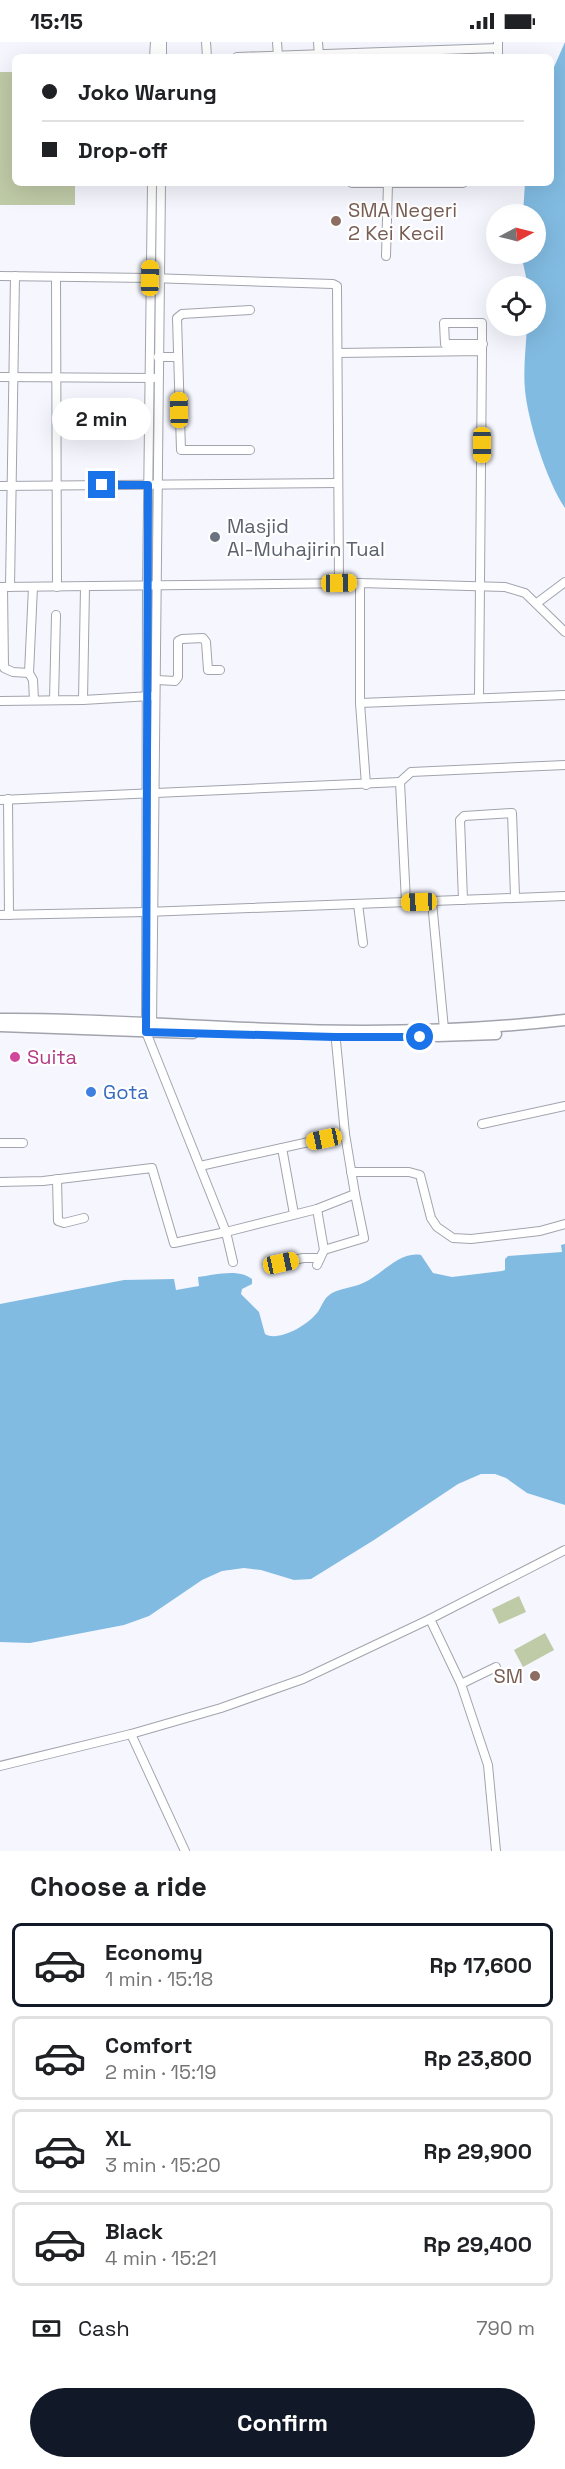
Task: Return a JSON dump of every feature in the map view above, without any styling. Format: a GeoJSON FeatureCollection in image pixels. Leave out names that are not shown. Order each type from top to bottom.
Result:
{"type":"FeatureCollection","features":[{"type":"Feature","properties":{"kind":"highway"},"geometry":{"type":"LineString","coordinates":[[0,1019],[149,1029]]}},
{"type":"Feature","properties":{"kind":"highway"},"geometry":{"type":"LineString","coordinates":[[335,1034],[565,1020]]}},
{"type":"Feature","properties":{"kind":"highway"},"geometry":{"type":"LineString","coordinates":[[0,1026],[471,1035],[565,1027]]}},
{"type":"Feature","properties":{"kind":"street"},"geometry":{"type":"LineString","coordinates":[[351,42],[354,54],[456,50],[498,45]]}},
{"type":"Feature","properties":{"kind":"street"},"geometry":{"type":"LineString","coordinates":[[150,795],[157,696],[158,586],[158,486],[154,378],[158,357],[152,186]]}},
{"type":"Feature","properties":{"kind":"street"},"geometry":{"type":"LineString","coordinates":[[160,186],[148,485],[149,1029],[226,1232],[233,1262]]}},
{"type":"Feature","properties":{"kind":"street"},"geometry":{"type":"LineString","coordinates":[[386,256],[388,186]]}},
{"type":"Feature","properties":{"kind":"street"},"geometry":{"type":"LineString","coordinates":[[0,276],[333,284],[339,290],[337,483],[339,583]]}},
{"type":"Feature","properties":{"kind":"street"},"geometry":{"type":"LineString","coordinates":[[15,276],[10,486],[4,587],[4,668],[13,672],[29,673]]}},
{"type":"Feature","properties":{"kind":"street"},"geometry":{"type":"LineString","coordinates":[[56,276],[57,587]]}},
{"type":"Feature","properties":{"kind":"street"},"geometry":{"type":"LineString","coordinates":[[250,310],[179,315],[178,357],[181,450],[250,450]]}},
{"type":"Feature","properties":{"kind":"street"},"geometry":{"type":"LineString","coordinates":[[479,697],[483,348],[482,323],[444,323],[445,344],[483,348]]}},
{"type":"Feature","properties":{"kind":"street"},"geometry":{"type":"LineString","coordinates":[[338,353],[483,348]]}},
{"type":"Feature","properties":{"kind":"street"},"geometry":{"type":"LineString","coordinates":[[158,357],[178,357]]}},
{"type":"Feature","properties":{"kind":"street"},"geometry":{"type":"LineString","coordinates":[[0,377],[154,378]]}},
{"type":"Feature","properties":{"kind":"street"},"geometry":{"type":"LineString","coordinates":[[0,486],[337,483]]}},
{"type":"Feature","properties":{"kind":"street"},"geometry":{"type":"LineString","coordinates":[[537,603],[565,582]]}},
{"type":"Feature","properties":{"kind":"street"},"geometry":{"type":"LineString","coordinates":[[4,587],[339,583],[481,585],[519,590],[537,603],[565,632]]}},
{"type":"Feature","properties":{"kind":"street"},"geometry":{"type":"LineString","coordinates":[[360,583],[360,702],[366,784]]}},
{"type":"Feature","properties":{"kind":"street"},"geometry":{"type":"LineString","coordinates":[[33,586],[29,673],[33,680],[33,700]]}},
{"type":"Feature","properties":{"kind":"street"},"geometry":{"type":"LineString","coordinates":[[83,700],[85,587]]}},
{"type":"Feature","properties":{"kind":"street"},"geometry":{"type":"LineString","coordinates":[[54,700],[56,615]]}},
{"type":"Feature","properties":{"kind":"street"},"geometry":{"type":"LineString","coordinates":[[157,680],[175,681],[178,677],[178,641],[182,639],[203,638],[206,642],[208,670],[220,670]]}},
{"type":"Feature","properties":{"kind":"street"},"geometry":{"type":"LineString","coordinates":[[360,702],[565,695]]}},
{"type":"Feature","properties":{"kind":"street"},"geometry":{"type":"LineString","coordinates":[[0,701],[157,696]]}},
{"type":"Feature","properties":{"kind":"street"},"geometry":{"type":"LineString","coordinates":[[565,765],[411,772],[400,782],[4,800],[4,915],[150,912],[432,902],[515,896],[565,896]]}},
{"type":"Feature","properties":{"kind":"street"},"geometry":{"type":"LineString","coordinates":[[400,782],[406,902]]}},
{"type":"Feature","properties":{"kind":"street"},"geometry":{"type":"LineString","coordinates":[[463,900],[460,820],[464,816],[512,813],[515,896]]}},
{"type":"Feature","properties":{"kind":"street"},"geometry":{"type":"LineString","coordinates":[[432,902],[444,1029]]}},
{"type":"Feature","properties":{"kind":"street"},"geometry":{"type":"LineString","coordinates":[[358,904],[363,943]]}},
{"type":"Feature","properties":{"kind":"street"},"geometry":{"type":"LineString","coordinates":[[281,1263],[303,1258],[320,1258],[363,1239],[345,1134],[335,1034]]}},
{"type":"Feature","properties":{"kind":"street"},"geometry":{"type":"LineString","coordinates":[[482,1124],[565,1106]]}},
{"type":"Feature","properties":{"kind":"street"},"geometry":{"type":"LineString","coordinates":[[200,1166],[345,1134]]}},
{"type":"Feature","properties":{"kind":"street"},"geometry":{"type":"LineString","coordinates":[[0,1143],[23,1143]]}},
{"type":"Feature","properties":{"kind":"street"},"geometry":{"type":"LineString","coordinates":[[282,1148],[294,1214]]}},
{"type":"Feature","properties":{"kind":"street"},"geometry":{"type":"LineString","coordinates":[[0,1182],[57,1179],[152,1168],[174,1243],[316,1209],[355,1194]]}},
{"type":"Feature","properties":{"kind":"street"},"geometry":{"type":"LineString","coordinates":[[351,1173],[409,1172],[420,1176],[431,1218],[444,1232],[456,1239],[540,1232],[565,1224]]}},
{"type":"Feature","properties":{"kind":"street"},"geometry":{"type":"LineString","coordinates":[[57,1179],[58,1221],[64,1223],[84,1218]]}},
{"type":"Feature","properties":{"kind":"street"},"geometry":{"type":"LineString","coordinates":[[316,1209],[320,1258]]}},
{"type":"Feature","properties":{"kind":"street"},"geometry":{"type":"LineString","coordinates":[[0,1766],[131,1734],[221,1708],[303,1679],[430,1619],[565,1550]]}},
{"type":"Feature","properties":{"kind":"street"},"geometry":{"type":"LineString","coordinates":[[430,1619],[461,1684],[488,1765],[496,1851]]}},
{"type":"Feature","properties":{"kind":"street"},"geometry":{"type":"LineString","coordinates":[[461,1684],[496,1667]]}},
{"type":"Feature","properties":{"kind":"street"},"geometry":{"type":"LineString","coordinates":[[131,1734],[185,1851]]}},
{"type":"Feature","properties":{"kind":"green space"},"geometry":{"type":"Polygon","coordinates":[[[0,72],[12,72],[12,186],[75,186],[75,205],[0,205],[0,72]]]}},
{"type":"Feature","properties":{"kind":"green space"},"geometry":{"type":"Polygon","coordinates":[[[519,1596],[526,1612],[499,1624],[492,1609],[519,1596]]]}},
{"type":"Feature","properties":{"kind":"green space"},"geometry":{"type":"Polygon","coordinates":[[[545,1633],[554,1650],[523,1667],[514,1650],[545,1633]]]}},
{"type":"Feature","properties":{"kind":"water"},"geometry":{"type":"Polygon","coordinates":[[[565,42],[565,508],[545,468],[534,435],[524,374],[526,336],[546,336],[546,276],[526,276],[523,264],[546,264],[546,204],[524,204],[525,186],[554,186],[554,67],[565,42]]]}},
{"type":"Feature","properties":{"kind":"water"},"geometry":{"type":"Polygon","coordinates":[[[565,1244],[565,1505],[527,1493],[506,1478],[495,1474],[481,1474],[458,1484],[311,1579],[294,1580],[261,1570],[244,1568],[222,1571],[202,1580],[149,1616],[124,1625],[30,1643],[0,1642],[0,1304],[124,1280],[174,1279],[176,1290],[199,1286],[198,1277],[226,1273],[240,1274],[252,1279],[252,1284],[242,1289],[241,1294],[259,1312],[265,1334],[277,1336],[292,1332],[305,1324],[317,1313],[332,1293],[363,1283],[405,1257],[421,1255],[433,1273],[452,1277],[502,1271],[505,1270],[505,1259],[508,1256],[562,1252],[561,1245],[565,1244]]]}},
{"type":"Feature","properties":{"kind":"place","name":"SMA Negeri 2 Kei Kecil"},"geometry":{"type":"Point","coordinates":[336,221]}},
{"type":"Feature","properties":{"kind":"place","name":"Masjid Al-Muhajirin Tual"},"geometry":{"type":"Point","coordinates":[215,537]}},
{"type":"Feature","properties":{"kind":"place","name":"Suita"},"geometry":{"type":"Point","coordinates":[15,1057]}},
{"type":"Feature","properties":{"kind":"place","name":"Gota"},"geometry":{"type":"Point","coordinates":[91,1092]}},
{"type":"Feature","properties":{"kind":"place","name":"SM"},"geometry":{"type":"Point","coordinates":[535,1676]}},
{"type":"Feature","properties":{"kind":"route"},"geometry":{"type":"LineString","coordinates":[[102,485],[148,485],[146,1032],[420,1037]]}}]}
